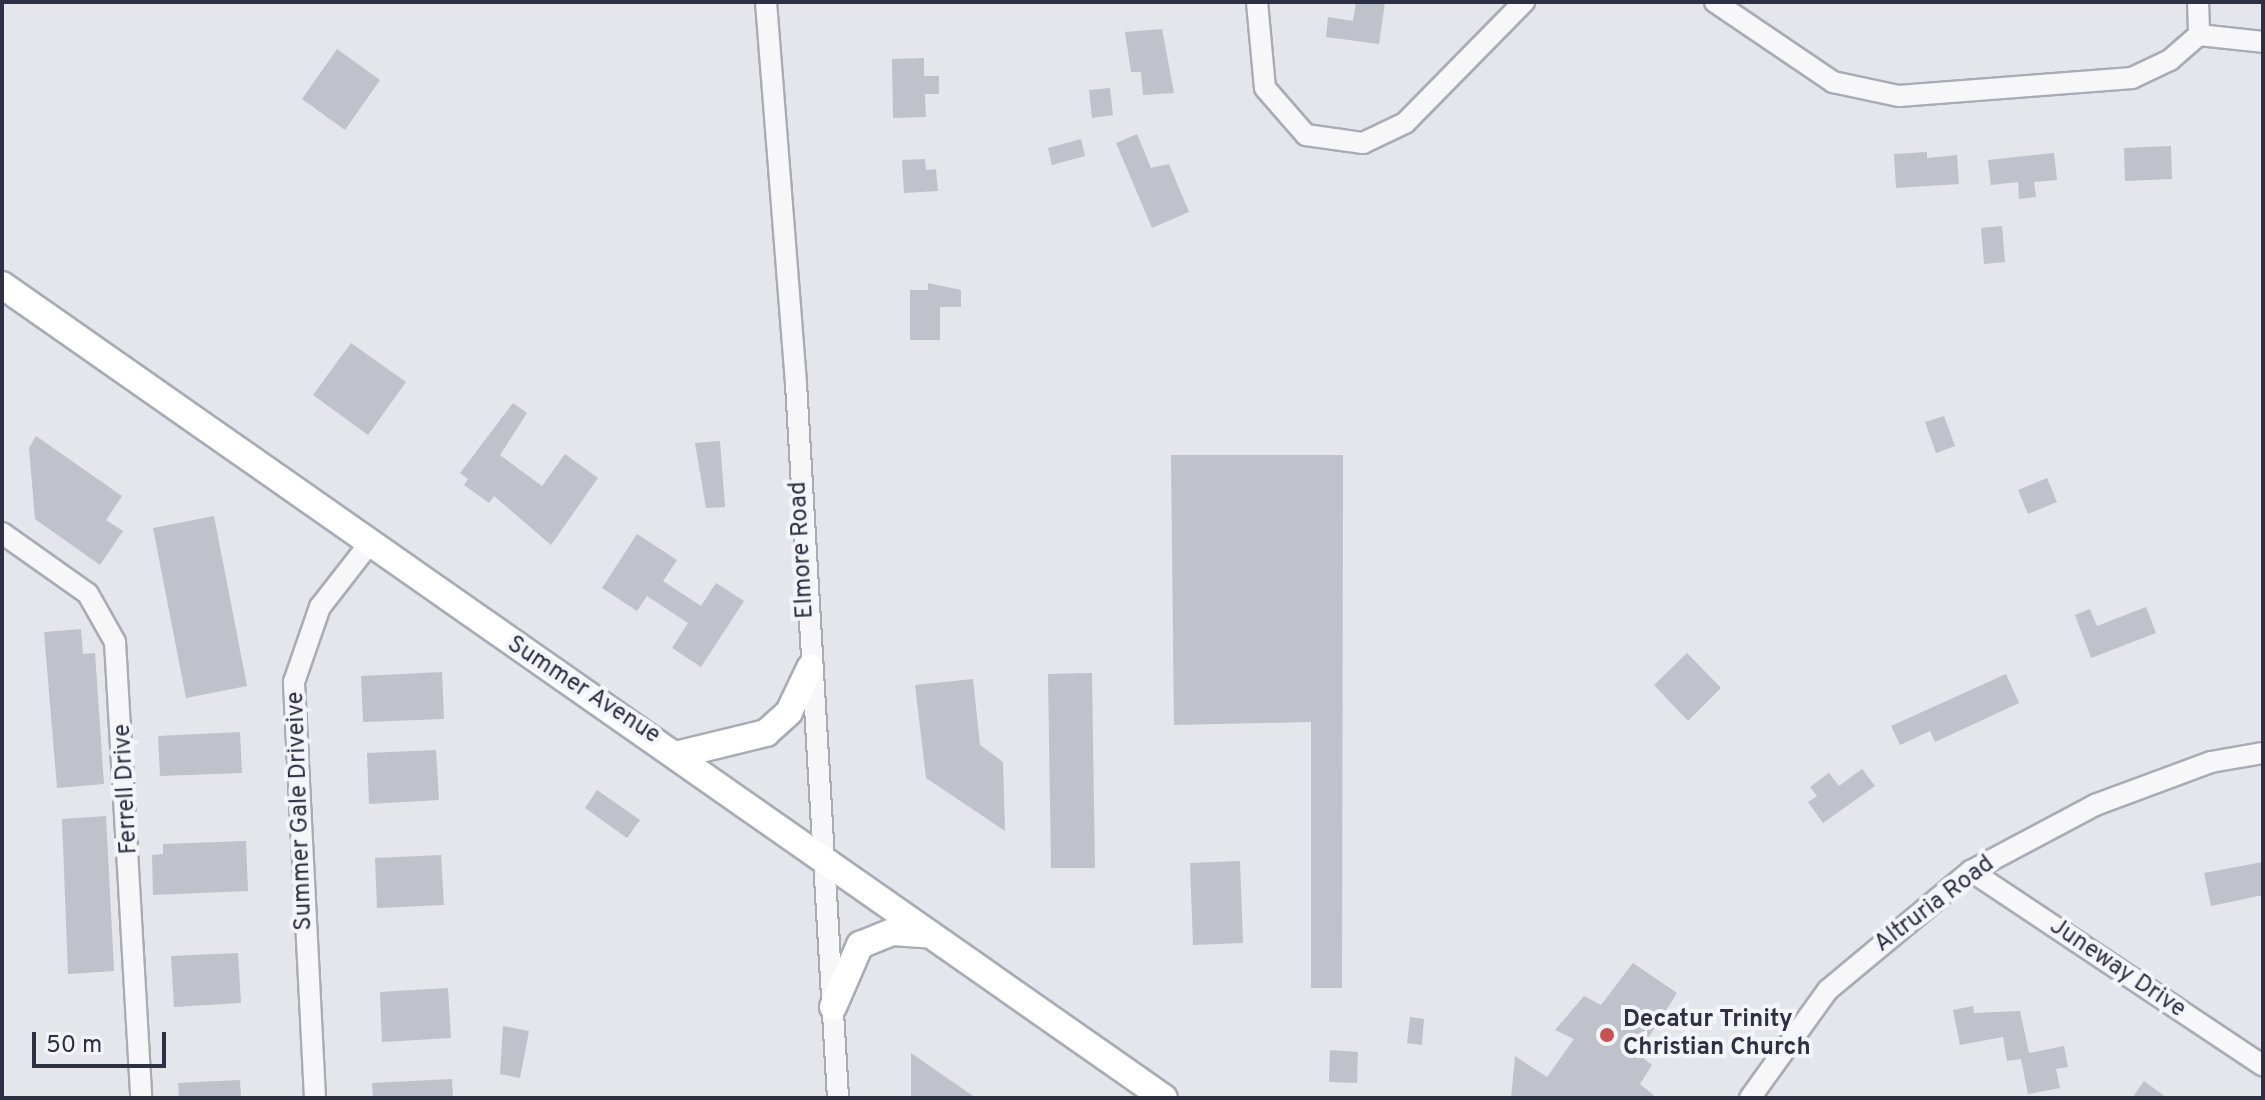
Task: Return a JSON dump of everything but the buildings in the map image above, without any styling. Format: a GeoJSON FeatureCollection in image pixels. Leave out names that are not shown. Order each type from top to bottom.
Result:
{"type":"FeatureCollection","features":[{"type":"Feature","properties":{"kind":"main road","name":"Summer Avenue"},"geometry":{"type":"LineString","coordinates":[[2,285],[369,544],[680,754],[824,865],[1164,1098]]}},
{"type":"Feature","properties":{"kind":"main road"},"geometry":{"type":"LineString","coordinates":[[680,754],[766,733],[789,712],[810,668]]}},
{"type":"Feature","properties":{"kind":"main road"},"geometry":{"type":"LineString","coordinates":[[833,1007],[860,945],[893,932],[925,934]]}},
{"type":"Feature","properties":{"kind":"street","name":"Elmore Road"},"geometry":{"type":"LineString","coordinates":[[766,2],[796,384],[810,668],[838,1098]]}},
{"type":"Feature","properties":{"kind":"street"},"geometry":{"type":"LineString","coordinates":[[1257,2],[1265,88],[1306,135],[1363,143],[1405,123],[1524,2]]}},
{"type":"Feature","properties":{"kind":"street"},"geometry":{"type":"LineString","coordinates":[[1715,2],[1833,82],[1899,96],[2132,78],[2170,60],[2199,35],[2263,42]]}},
{"type":"Feature","properties":{"kind":"street"},"geometry":{"type":"LineString","coordinates":[[2198,2],[2199,35]]}},
{"type":"Feature","properties":{"kind":"street","name":"Ferrell Drive"},"geometry":{"type":"LineString","coordinates":[[2,533],[88,594],[115,642],[141,1098]]}},
{"type":"Feature","properties":{"kind":"street","name":"Summer Gale Driveive"},"geometry":{"type":"LineString","coordinates":[[315,1098],[294,682],[320,607],[369,544]]}},
{"type":"Feature","properties":{"kind":"street","name":"Altruria Road"},"geometry":{"type":"LineString","coordinates":[[1750,1098],[1828,990],[1971,871],[2095,805],[2211,762],[2263,753]]}},
{"type":"Feature","properties":{"kind":"street","name":"Juneway Drive"},"geometry":{"type":"LineString","coordinates":[[1971,871],[2263,1066]]}},
{"type":"Feature","properties":{"kind":"place","name":"Decatur Trinity Christian Church"},"geometry":{"type":"Point","coordinates":[1607,1035]}}]}
